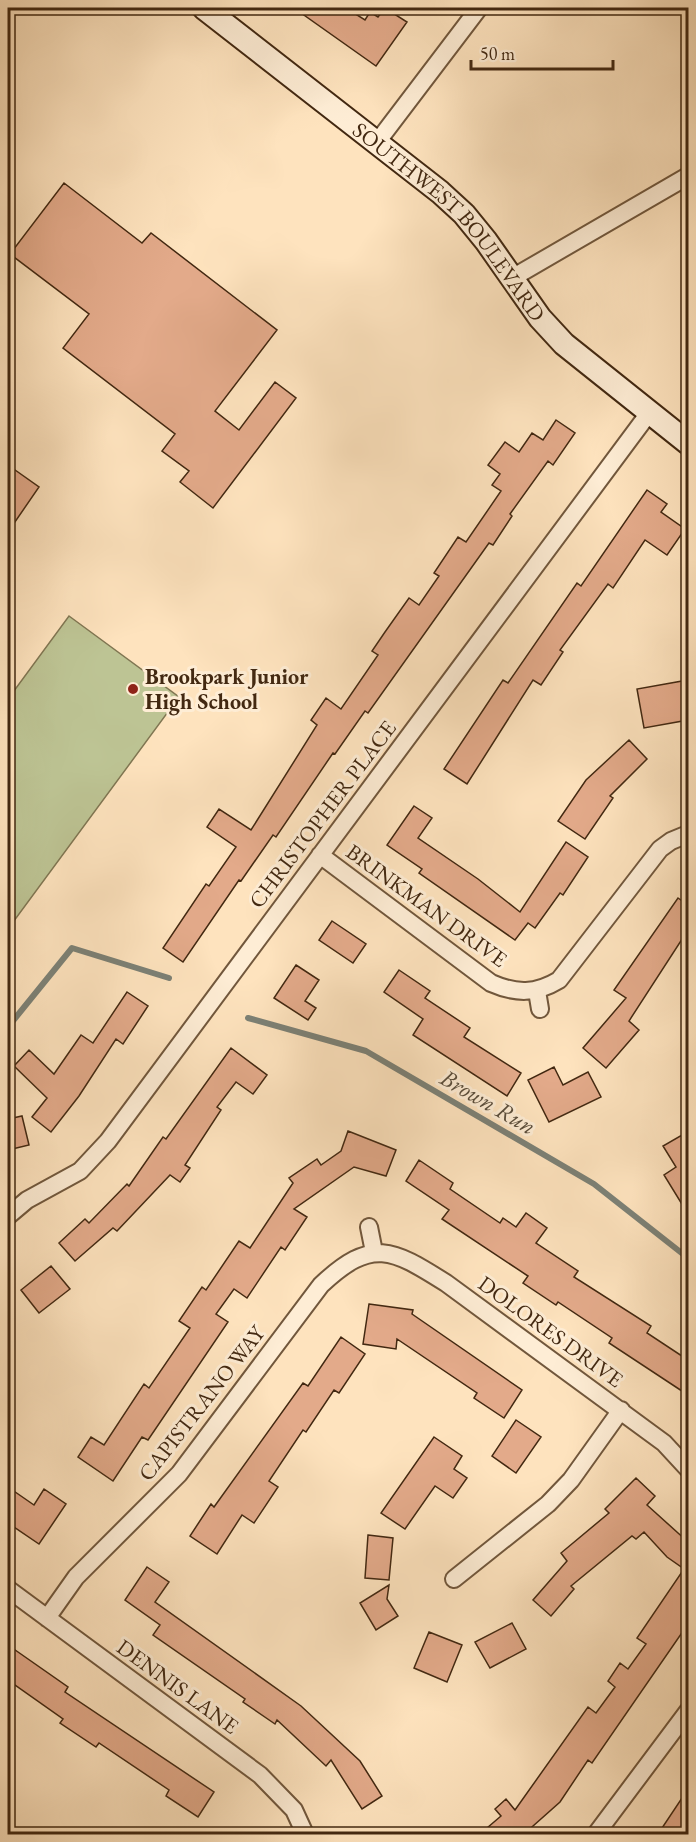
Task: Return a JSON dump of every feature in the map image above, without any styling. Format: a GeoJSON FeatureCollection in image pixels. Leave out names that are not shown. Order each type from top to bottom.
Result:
{"type":"FeatureCollection","features":[{"type":"Feature","properties":{"kind":"street","name":"SOUTHWEST BOULEVARD"},"geometry":{"type":"LineString","coordinates":[[204,8],[378,141],[464,214],[540,318],[564,344],[688,443]]}},
{"type":"Feature","properties":{"kind":"street"},"geometry":{"type":"LineString","coordinates":[[378,141],[479,8]]}},
{"type":"Feature","properties":{"kind":"street"},"geometry":{"type":"LineString","coordinates":[[512,278],[688,176]]}},
{"type":"Feature","properties":{"kind":"street","name":"CHRISTOPHER PLACE"},"geometry":{"type":"LineString","coordinates":[[8,1216],[27,1200],[80,1171],[93,1159],[649,413]]}},
{"type":"Feature","properties":{"kind":"street"},"geometry":{"type":"LineString","coordinates":[[540,1009],[537,991],[559,980],[660,849],[671,841],[688,834]]}},
{"type":"Feature","properties":{"kind":"street","name":"BRINKMAN DRIVE"},"geometry":{"type":"LineString","coordinates":[[320,855],[491,983],[514,991],[537,991]]}},
{"type":"Feature","properties":{"kind":"street"},"geometry":{"type":"LineString","coordinates":[[369,1227],[374,1252]]}},
{"type":"Feature","properties":{"kind":"street","name":"DOLORES DRIVE"},"geometry":{"type":"LineString","coordinates":[[374,1252],[393,1254],[411,1260],[437,1277],[621,1410],[664,1443],[688,1469]]}},
{"type":"Feature","properties":{"kind":"street","name":"CAPISTRANO WAY"},"geometry":{"type":"LineString","coordinates":[[47,1618],[76,1577],[114,1536],[147,1509],[180,1474],[321,1285],[357,1257],[374,1252]]}},
{"type":"Feature","properties":{"kind":"street"},"geometry":{"type":"LineString","coordinates":[[454,1579],[548,1504],[571,1480],[621,1410]]}},
{"type":"Feature","properties":{"kind":"street","name":"DENNIS LANE"},"geometry":{"type":"LineString","coordinates":[[8,1589],[260,1775],[294,1810],[305,1834]]}},
{"type":"Feature","properties":{"kind":"street"},"geometry":{"type":"LineString","coordinates":[[596,1834],[688,1711]]}},
{"type":"Feature","properties":{"kind":"green space"},"geometry":{"type":"Polygon","coordinates":[[[69,616],[179,697],[8,929],[8,699],[69,616]]]}},
{"type":"Feature","properties":{"kind":"building"},"geometry":{"type":"Polygon","coordinates":[[[294,8],[346,8],[365,20],[370,12],[378,17],[385,8],[407,22],[376,66],[294,8]]]}},
{"type":"Feature","properties":{"kind":"building"},"geometry":{"type":"Polygon","coordinates":[[[64,183],[142,243],[151,233],[277,330],[215,411],[239,430],[275,382],[296,398],[213,508],[180,482],[189,471],[162,451],[175,434],[63,348],[89,314],[10,254],[64,183]]]}},
{"type":"Feature","properties":{"kind":"building"},"geometry":{"type":"Polygon","coordinates":[[[556,420],[575,433],[553,465],[548,461],[510,514],[512,516],[493,545],[489,543],[368,713],[365,711],[335,754],[333,753],[276,837],[273,835],[241,881],[239,880],[183,962],[163,948],[206,884],[209,886],[236,847],[207,827],[219,809],[251,830],[317,725],[311,720],[326,698],[341,709],[378,655],[372,651],[409,598],[419,605],[439,576],[434,573],[458,537],[466,542],[501,491],[492,485],[500,474],[488,465],[505,442],[519,452],[532,433],[543,440],[556,420]]]}},
{"type":"Feature","properties":{"kind":"building"},"geometry":{"type":"Polygon","coordinates":[[[8,465],[39,487],[8,532],[8,465]]]}},
{"type":"Feature","properties":{"kind":"building"},"geometry":{"type":"Polygon","coordinates":[[[647,490],[667,504],[661,512],[685,529],[667,555],[645,540],[613,588],[608,584],[560,650],[563,652],[541,685],[533,680],[467,784],[444,769],[503,680],[508,683],[577,583],[581,586],[647,490]]]}},
{"type":"Feature","properties":{"kind":"building"},"geometry":{"type":"Polygon","coordinates":[[[688,680],[688,720],[644,728],[637,689],[688,680]]]}},
{"type":"Feature","properties":{"kind":"building"},"geometry":{"type":"Polygon","coordinates":[[[629,740],[647,759],[610,796],[613,798],[585,839],[558,821],[586,780],[629,740]]]}},
{"type":"Feature","properties":{"kind":"building"},"geometry":{"type":"Polygon","coordinates":[[[414,806],[432,818],[418,838],[478,879],[520,912],[566,842],[588,857],[563,895],[560,893],[535,928],[528,923],[515,940],[419,873],[422,869],[387,845],[414,806]]]}},
{"type":"Feature","properties":{"kind":"building"},"geometry":{"type":"Polygon","coordinates":[[[678,898],[688,905],[688,930],[629,1021],[639,1030],[606,1068],[583,1048],[626,998],[614,990],[678,898]]]}},
{"type":"Feature","properties":{"kind":"building"},"geometry":{"type":"Polygon","coordinates":[[[332,921],[366,944],[353,963],[319,940],[332,921]]]}},
{"type":"Feature","properties":{"kind":"building"},"geometry":{"type":"Polygon","coordinates":[[[296,965],[319,980],[305,1001],[316,1008],[308,1020],[274,998],[296,965]]]}},
{"type":"Feature","properties":{"kind":"building"},"geometry":{"type":"Polygon","coordinates":[[[399,970],[430,991],[425,998],[470,1028],[464,1037],[521,1073],[507,1096],[413,1035],[423,1019],[384,992],[399,970]]]}},
{"type":"Feature","properties":{"kind":"building"},"geometry":{"type":"Polygon","coordinates":[[[127,992],[148,1006],[123,1044],[116,1039],[79,1096],[51,1132],[32,1117],[47,1098],[14,1066],[29,1050],[54,1074],[81,1035],[93,1043],[127,992]]]}},
{"type":"Feature","properties":{"kind":"building"},"geometry":{"type":"Polygon","coordinates":[[[231,1048],[267,1075],[253,1094],[236,1082],[217,1107],[221,1110],[185,1165],[190,1168],[180,1182],[170,1175],[117,1231],[113,1228],[75,1261],[59,1243],[85,1219],[89,1223],[127,1184],[129,1186],[163,1137],[166,1139],[231,1048]]]}},
{"type":"Feature","properties":{"kind":"building"},"geometry":{"type":"Polygon","coordinates":[[[554,1067],[563,1085],[588,1072],[601,1097],[549,1122],[528,1080],[554,1067]]]}},
{"type":"Feature","properties":{"kind":"building"},"geometry":{"type":"Polygon","coordinates":[[[22,1116],[29,1145],[8,1150],[8,1119],[22,1116]]]}},
{"type":"Feature","properties":{"kind":"building"},"geometry":{"type":"Polygon","coordinates":[[[348,1131],[396,1150],[386,1176],[354,1167],[294,1209],[307,1217],[285,1250],[281,1247],[247,1298],[234,1289],[216,1314],[228,1322],[148,1440],[142,1437],[113,1481],[78,1457],[91,1437],[104,1445],[144,1384],[149,1388],[190,1328],[179,1321],[202,1287],[206,1290],[239,1241],[250,1248],[293,1183],[289,1178],[317,1159],[321,1165],[341,1151],[348,1131]]]}},
{"type":"Feature","properties":{"kind":"building"},"geometry":{"type":"Polygon","coordinates":[[[682,1135],[688,1146],[688,1214],[664,1175],[676,1167],[663,1146],[682,1135]]]}},
{"type":"Feature","properties":{"kind":"building"},"geometry":{"type":"Polygon","coordinates":[[[419,1160],[453,1183],[450,1189],[500,1223],[503,1218],[516,1227],[526,1213],[547,1228],[536,1243],[578,1271],[574,1277],[651,1326],[647,1333],[688,1360],[688,1395],[609,1343],[612,1338],[558,1302],[556,1305],[523,1283],[528,1276],[442,1219],[449,1210],[406,1181],[419,1160]]]}},
{"type":"Feature","properties":{"kind":"building"},"geometry":{"type":"Polygon","coordinates":[[[51,1266],[70,1289],[39,1313],[21,1290],[51,1266]]]}},
{"type":"Feature","properties":{"kind":"building"},"geometry":{"type":"Polygon","coordinates":[[[369,1304],[413,1310],[412,1314],[522,1390],[504,1418],[474,1398],[477,1393],[397,1339],[396,1349],[363,1344],[369,1304]]]}},
{"type":"Feature","properties":{"kind":"building"},"geometry":{"type":"Polygon","coordinates":[[[341,1337],[365,1354],[339,1393],[334,1390],[306,1432],[303,1430],[269,1481],[278,1487],[254,1523],[242,1515],[217,1554],[190,1536],[211,1504],[214,1507],[303,1383],[308,1386],[341,1337]]]}},
{"type":"Feature","properties":{"kind":"building"},"geometry":{"type":"Polygon","coordinates":[[[516,1420],[541,1437],[516,1473],[492,1456],[516,1420]]]}},
{"type":"Feature","properties":{"kind":"building"},"geometry":{"type":"Polygon","coordinates":[[[434,1437],[462,1456],[454,1469],[467,1478],[453,1498],[435,1486],[405,1529],[381,1513],[434,1437]]]}},
{"type":"Feature","properties":{"kind":"building"},"geometry":{"type":"Polygon","coordinates":[[[636,1478],[655,1496],[647,1505],[688,1542],[688,1624],[592,1763],[588,1760],[560,1802],[524,1834],[480,1834],[501,1816],[495,1809],[506,1799],[515,1810],[588,1707],[596,1713],[615,1687],[608,1681],[620,1663],[628,1669],[646,1644],[637,1638],[684,1569],[667,1557],[644,1532],[636,1539],[632,1536],[571,1586],[574,1589],[551,1616],[533,1600],[567,1561],[561,1553],[609,1513],[605,1509],[636,1478]]]}},
{"type":"Feature","properties":{"kind":"building"},"geometry":{"type":"Polygon","coordinates":[[[8,1487],[34,1505],[44,1489],[66,1504],[39,1544],[8,1523],[8,1487]]]}},
{"type":"Feature","properties":{"kind":"building"},"geometry":{"type":"Polygon","coordinates":[[[368,1535],[393,1538],[389,1580],[365,1578],[368,1535]]]}},
{"type":"Feature","properties":{"kind":"building"},"geometry":{"type":"Polygon","coordinates":[[[147,1567],[169,1582],[155,1602],[301,1706],[360,1761],[382,1796],[362,1809],[331,1760],[326,1766],[277,1720],[275,1724],[243,1702],[245,1699],[153,1635],[160,1625],[125,1600],[147,1567]]]}},
{"type":"Feature","properties":{"kind":"building"},"geometry":{"type":"Polygon","coordinates":[[[389,1585],[387,1599],[398,1616],[376,1630],[360,1603],[389,1585]]]}},
{"type":"Feature","properties":{"kind":"building"},"geometry":{"type":"Polygon","coordinates":[[[512,1623],[526,1649],[490,1668],[475,1642],[512,1623]]]}},
{"type":"Feature","properties":{"kind":"building"},"geometry":{"type":"Polygon","coordinates":[[[429,1632],[462,1645],[447,1682],[414,1668],[429,1632]]]}},
{"type":"Feature","properties":{"kind":"building"},"geometry":{"type":"Polygon","coordinates":[[[8,1645],[68,1687],[65,1692],[214,1792],[198,1817],[166,1796],[169,1790],[99,1743],[96,1747],[60,1723],[63,1719],[8,1680],[8,1645]]]}},
{"type":"Feature","properties":{"kind":"building"},"geometry":{"type":"Polygon","coordinates":[[[688,1789],[688,1834],[658,1834],[688,1789]]]}},
{"type":"Feature","properties":{"kind":"waterway","name":"Brown Run"},"geometry":{"type":"LineString","coordinates":[[8,1027],[72,948],[169,978]]}},
{"type":"Feature","properties":{"kind":"waterway","name":"Brown Run"},"geometry":{"type":"LineString","coordinates":[[248,1018],[366,1051],[594,1184],[688,1258]]}},
{"type":"Feature","properties":{"kind":"place","name":"Brookpark Junior High School"},"geometry":{"type":"Point","coordinates":[133,689]}}]}
